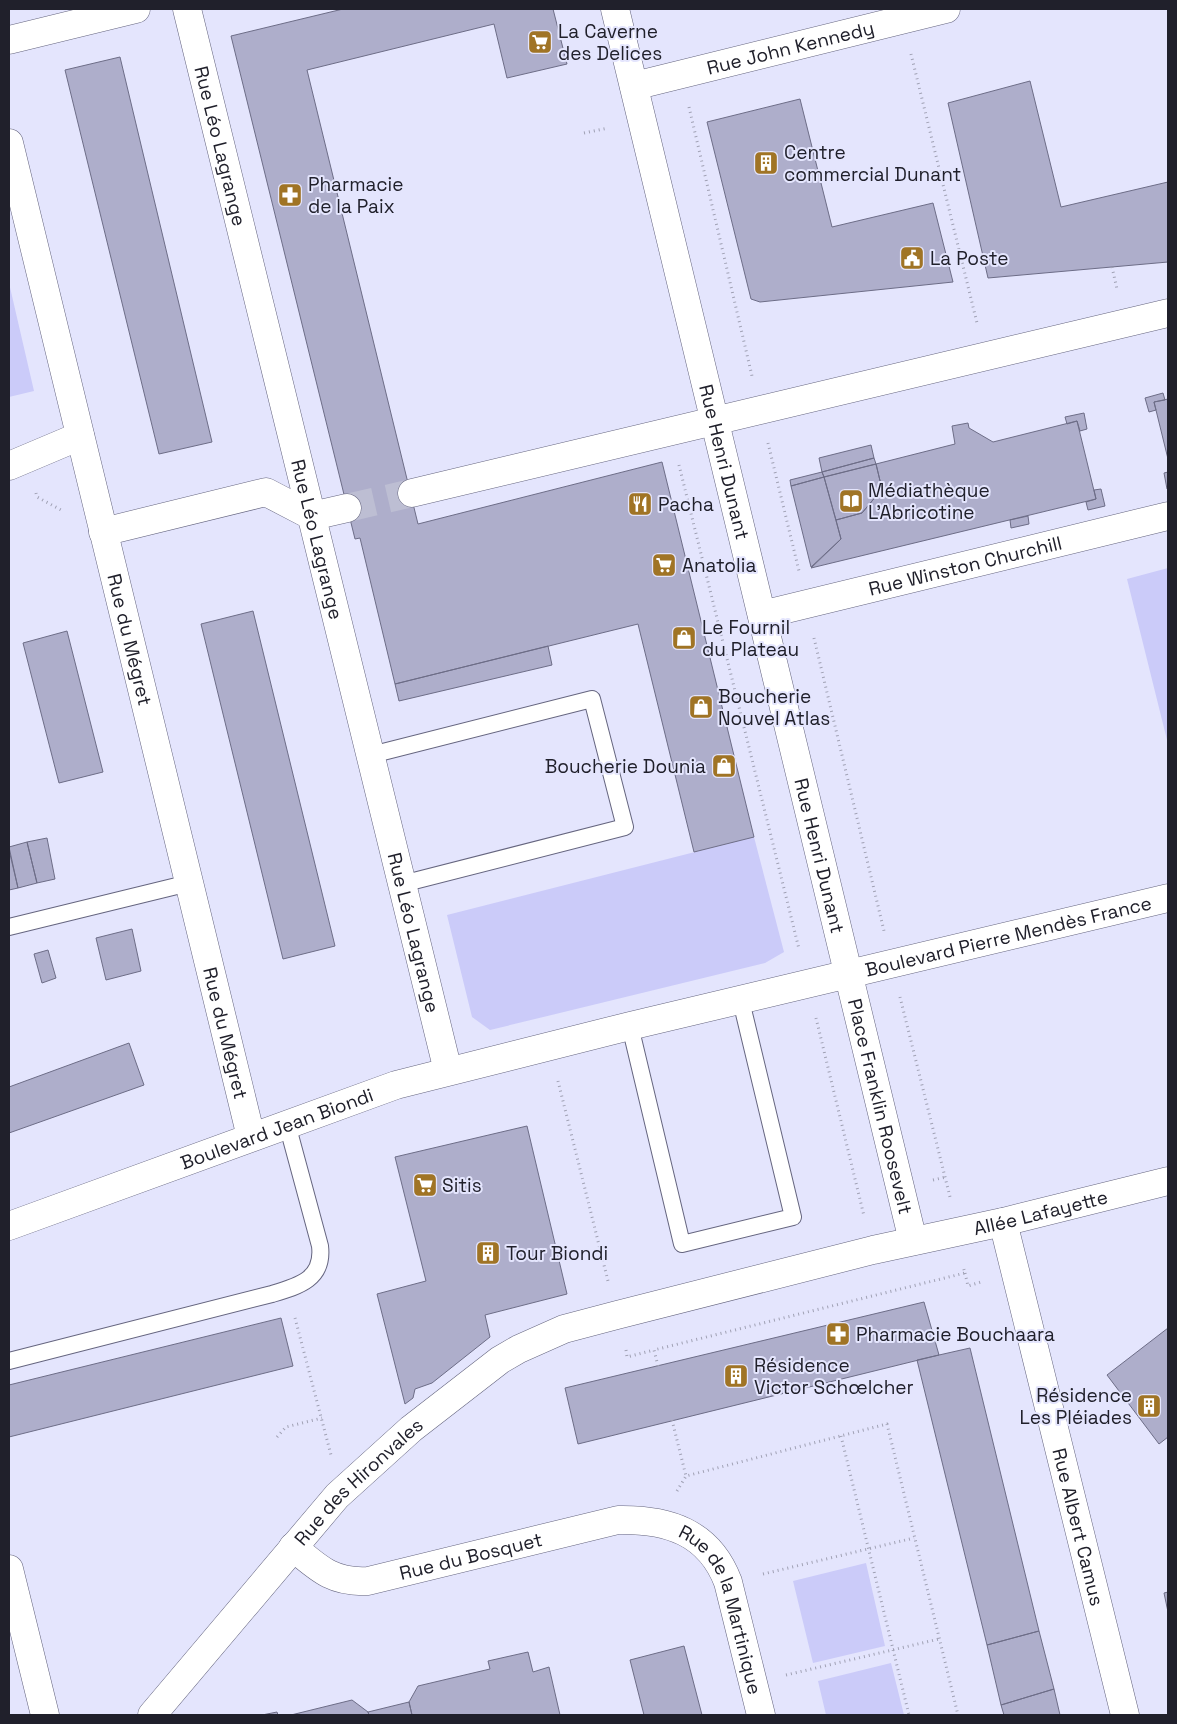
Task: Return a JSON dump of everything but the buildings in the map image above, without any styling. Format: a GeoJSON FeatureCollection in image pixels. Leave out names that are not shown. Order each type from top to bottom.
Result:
{"type":"FeatureCollection","features":[{"type":"Feature","properties":{"kind":"street"},"geometry":{"type":"LineString","coordinates":[[9,40],[136,9]]}},
{"type":"Feature","properties":{"kind":"street","name":"Rue Léo Lagrange"},"geometry":{"type":"LineString","coordinates":[[187,9],[448,1071]]}},
{"type":"Feature","properties":{"kind":"street","name":"Rue Henri Dunant"},"geometry":{"type":"LineString","coordinates":[[615,9],[848,975]]}},
{"type":"Feature","properties":{"kind":"street","name":"Rue John Kennedy"},"geometry":{"type":"LineString","coordinates":[[634,86],[946,9]]}},
{"type":"Feature","properties":{"kind":"street","name":"Rue du Mégret"},"geometry":{"type":"LineString","coordinates":[[9,143],[251,1137]]}},
{"type":"Feature","properties":{"kind":"street"},"geometry":{"type":"LineString","coordinates":[[412,493],[655,434],[671,433],[1168,313]]}},
{"type":"Feature","properties":{"kind":"street"},"geometry":{"type":"LineString","coordinates":[[19,462],[80,436]]}},
{"type":"Feature","properties":{"kind":"street"},"geometry":{"type":"LineString","coordinates":[[103,532],[266,492],[312,516],[347,508]]}},
{"type":"Feature","properties":{"kind":"street","name":"Rue Winston Churchill"},"geometry":{"type":"LineString","coordinates":[[762,615],[1168,516]]}},
{"type":"Feature","properties":{"kind":"street","name":"Boulevard Pierre Mendès France"},"geometry":{"type":"LineString","coordinates":[[848,975],[1168,898]]}},
{"type":"Feature","properties":{"kind":"street","name":"Place Franklin Roosevelt"},"geometry":{"type":"LineString","coordinates":[[549,1046],[848,975],[913,1241],[617,1314]]}},
{"type":"Feature","properties":{"kind":"street","name":"Boulevard Jean Biondi"},"geometry":{"type":"LineString","coordinates":[[9,1226],[396,1085],[549,1046]]}},
{"type":"Feature","properties":{"kind":"street","name":"Allée Lafayette"},"geometry":{"type":"LineString","coordinates":[[913,1241],[1003,1222],[1168,1181]]}},
{"type":"Feature","properties":{"kind":"street","name":"Rue Albert Camus"},"geometry":{"type":"LineString","coordinates":[[1003,1222],[1125,1715]]}},
{"type":"Feature","properties":{"kind":"street","name":"Rue des Hironvales"},"geometry":{"type":"LineString","coordinates":[[152,1715],[341,1492],[411,1429],[500,1360],[545,1336],[617,1314]]}},
{"type":"Feature","properties":{"kind":"street","name":"Rue du Bosquet"},"geometry":{"type":"LineString","coordinates":[[293,1547],[321,1571],[335,1578],[352,1582],[368,1581],[618,1520],[660,1522]]}},
{"type":"Feature","properties":{"kind":"street","name":"Rue de la Martinique"},"geometry":{"type":"LineString","coordinates":[[660,1522],[695,1538],[711,1551],[722,1566],[728,1582],[761,1715]]}},
{"type":"Feature","properties":{"kind":"street"},"geometry":{"type":"LineString","coordinates":[[9,1569],[45,1715]]}},
{"type":"Feature","properties":{"kind":"lane"},"geometry":{"type":"LineString","coordinates":[[371,755],[592,699],[625,827],[402,884]]}},
{"type":"Feature","properties":{"kind":"lane"},"geometry":{"type":"LineString","coordinates":[[9,927],[189,883]]}},
{"type":"Feature","properties":{"kind":"lane"},"geometry":{"type":"LineString","coordinates":[[630,1026],[682,1244],[793,1217],[740,1000]]}},
{"type":"Feature","properties":{"kind":"lane"},"geometry":{"type":"LineString","coordinates":[[9,1361],[288,1289],[310,1279],[317,1271],[322,1257],[287,1124]]}},
{"type":"Feature","properties":{"kind":"path"},"geometry":{"type":"LineString","coordinates":[[903,20],[985,357]]}},
{"type":"Feature","properties":{"kind":"path"},"geometry":{"type":"LineString","coordinates":[[681,75],[884,931]]}},
{"type":"Feature","properties":{"kind":"path"},"geometry":{"type":"LineString","coordinates":[[671,433],[884,1293]]}},
{"type":"Feature","properties":{"kind":"path"},"geometry":{"type":"LineString","coordinates":[[19,462],[37,497],[103,532]]}},
{"type":"Feature","properties":{"kind":"path"},"geometry":{"type":"LineString","coordinates":[[549,1046],[627,1357],[964,1273],[954,1232],[956,1218],[892,964]]}},
{"type":"Feature","properties":{"kind":"path"},"geometry":{"type":"LineString","coordinates":[[288,1289],[341,1492]]}},
{"type":"Feature","properties":{"kind":"path"},"geometry":{"type":"LineString","coordinates":[[654,1350],[658,1366]]}},
{"type":"Feature","properties":{"kind":"path"},"geometry":{"type":"LineString","coordinates":[[277,1437],[286,1427],[322,1418]]}},
{"type":"Feature","properties":{"kind":"path"},"geometry":{"type":"LineString","coordinates":[[660,1522],[686,1476],[672,1420]]}},
{"type":"Feature","properties":{"kind":"path"},"geometry":{"type":"LineString","coordinates":[[686,1476],[887,1424],[958,1715]]}},
{"type":"Feature","properties":{"kind":"path"},"geometry":{"type":"LineString","coordinates":[[841,1436],[909,1715]]}},
{"type":"Feature","properties":{"kind":"path"},"geometry":{"type":"LineString","coordinates":[[728,1582],[914,1538]]}},
{"type":"Feature","properties":{"kind":"path"},"geometry":{"type":"LineString","coordinates":[[753,1682],[939,1639]]}},
{"type":"Feature","properties":{"kind":"shaded area"},"geometry":{"type":"Polygon","coordinates":[[[9,283],[34,391],[9,397],[9,283]]]}},
{"type":"Feature","properties":{"kind":"shaded area"},"geometry":{"type":"Polygon","coordinates":[[[1168,568],[1168,744],[1127,579],[1168,568]]]}},
{"type":"Feature","properties":{"kind":"shaded area"},"geometry":{"type":"Polygon","coordinates":[[[754,837],[784,952],[765,963],[490,1030],[472,1017],[447,915],[754,837]]]}},
{"type":"Feature","properties":{"kind":"shaded area"},"geometry":{"type":"Polygon","coordinates":[[[866,1563],[885,1646],[813,1663],[793,1581],[866,1563]]]}},
{"type":"Feature","properties":{"kind":"shaded area"},"geometry":{"type":"Polygon","coordinates":[[[891,1663],[904,1715],[826,1715],[818,1681],[891,1663]]]}},
{"type":"Feature","properties":{"kind":"tunnel"},"geometry":{"type":"LineString","coordinates":[[347,508],[412,493]]}},
{"type":"Feature","properties":{"kind":"place","name":"La Caverne des Delices"},"geometry":{"type":"Point","coordinates":[540,42]}},
{"type":"Feature","properties":{"kind":"place","name":"Centre commercial Dunant"},"geometry":{"type":"Point","coordinates":[766,163]}},
{"type":"Feature","properties":{"kind":"place","name":"Pharmacie de la Paix"},"geometry":{"type":"Point","coordinates":[290,195]}},
{"type":"Feature","properties":{"kind":"place","name":"La Poste"},"geometry":{"type":"Point","coordinates":[912,258]}},
{"type":"Feature","properties":{"kind":"place","name":"Médiathèque L'Abricotine"},"geometry":{"type":"Point","coordinates":[851,501]}},
{"type":"Feature","properties":{"kind":"place","name":"Pacha"},"geometry":{"type":"Point","coordinates":[640,504]}},
{"type":"Feature","properties":{"kind":"place","name":"Anatolia"},"geometry":{"type":"Point","coordinates":[664,565]}},
{"type":"Feature","properties":{"kind":"place","name":"Le Fournil du Plateau"},"geometry":{"type":"Point","coordinates":[684,638]}},
{"type":"Feature","properties":{"kind":"place","name":"Boucherie Nouvel Atlas"},"geometry":{"type":"Point","coordinates":[701,707]}},
{"type":"Feature","properties":{"kind":"place","name":"Boucherie Dounia"},"geometry":{"type":"Point","coordinates":[724,766]}},
{"type":"Feature","properties":{"kind":"place","name":"Sitis"},"geometry":{"type":"Point","coordinates":[425,1185]}},
{"type":"Feature","properties":{"kind":"place","name":"Tour Biondi"},"geometry":{"type":"Point","coordinates":[488,1253]}},
{"type":"Feature","properties":{"kind":"place","name":"Pharmacie Bouchaara"},"geometry":{"type":"Point","coordinates":[838,1334]}},
{"type":"Feature","properties":{"kind":"place","name":"Résidence Victor Schœlcher"},"geometry":{"type":"Point","coordinates":[736,1376]}},
{"type":"Feature","properties":{"kind":"place","name":"Résidence Les Pléiades"},"geometry":{"type":"Point","coordinates":[1149,1406]}}]}
